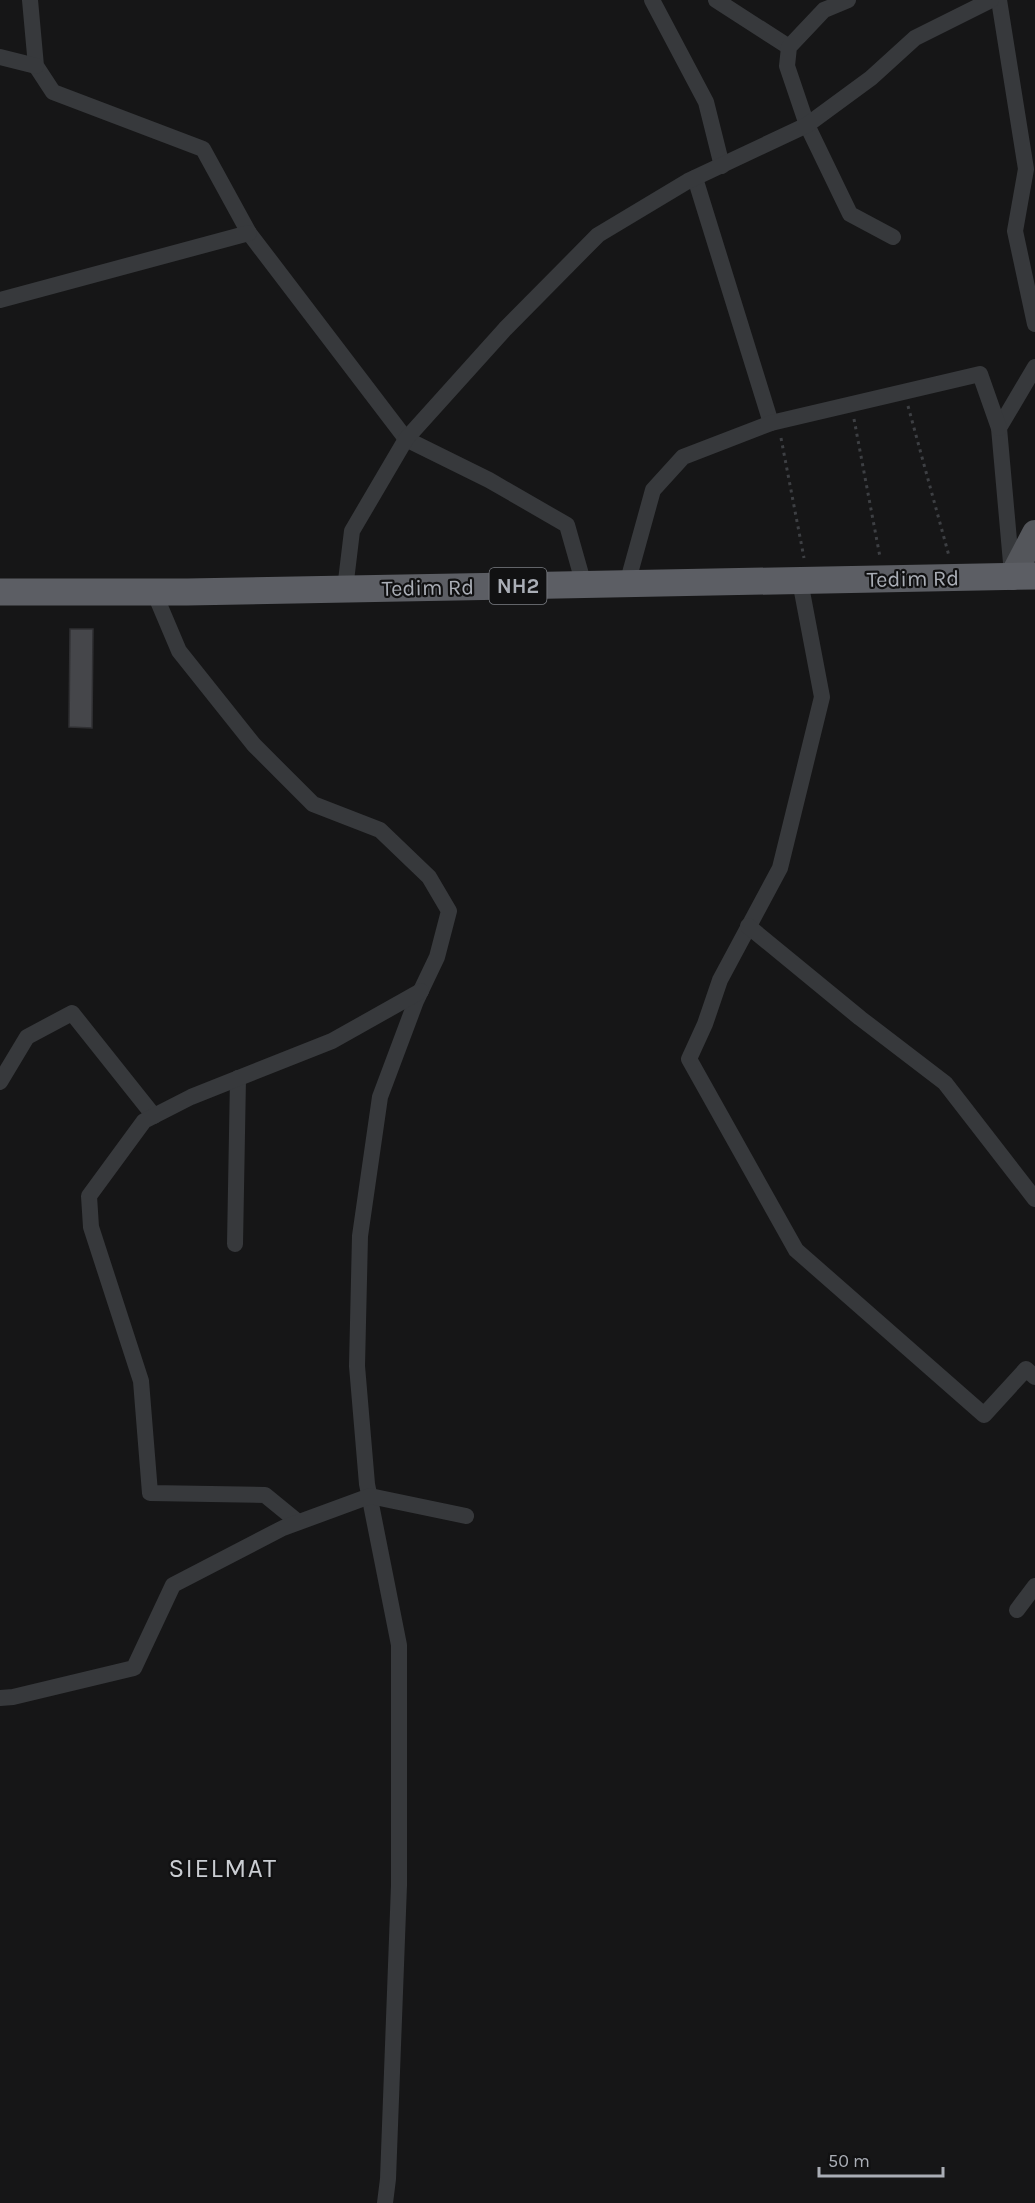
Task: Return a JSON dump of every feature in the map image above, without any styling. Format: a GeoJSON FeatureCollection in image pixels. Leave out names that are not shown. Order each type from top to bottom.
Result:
{"type":"FeatureCollection","features":[{"type":"Feature","properties":{"kind":"highway","name":"Tedim Rd"},"geometry":{"type":"LineString","coordinates":[[0,592],[154,592],[1024,576]]}},
{"type":"Feature","properties":{"kind":"main road"},"geometry":{"type":"LineString","coordinates":[[1024,576],[1035,533]]}},
{"type":"Feature","properties":{"kind":"street"},"geometry":{"type":"LineString","coordinates":[[30,0],[36,66],[53,92],[203,149],[249,233],[406,438],[489,480],[567,525],[584,585]]}},
{"type":"Feature","properties":{"kind":"street"},"geometry":{"type":"LineString","coordinates":[[652,0],[706,102],[722,166]]}},
{"type":"Feature","properties":{"kind":"street"},"geometry":{"type":"LineString","coordinates":[[716,0],[789,46]]}},
{"type":"Feature","properties":{"kind":"street"},"geometry":{"type":"LineString","coordinates":[[848,0],[824,10],[789,46],[787,66],[807,125],[850,214],[893,237]]}},
{"type":"Feature","properties":{"kind":"street"},"geometry":{"type":"LineString","coordinates":[[345,589],[352,531],[406,438],[505,329],[598,236],[695,178],[807,125],[871,78],[915,38],[991,0]]}},
{"type":"Feature","properties":{"kind":"street"},"geometry":{"type":"LineString","coordinates":[[999,0],[1030,165],[1015,231],[1035,324]]}},
{"type":"Feature","properties":{"kind":"street"},"geometry":{"type":"LineString","coordinates":[[0,57],[36,66]]}},
{"type":"Feature","properties":{"kind":"street"},"geometry":{"type":"LineString","coordinates":[[695,178],[774,422]]}},
{"type":"Feature","properties":{"kind":"street"},"geometry":{"type":"LineString","coordinates":[[0,300],[249,233]]}},
{"type":"Feature","properties":{"kind":"street"},"geometry":{"type":"LineString","coordinates":[[999,428],[1035,367]]}},
{"type":"Feature","properties":{"kind":"street"},"geometry":{"type":"LineString","coordinates":[[627,584],[653,490],[683,457],[774,422],[980,374],[999,428],[1024,576]]}},
{"type":"Feature","properties":{"kind":"street"},"geometry":{"type":"LineString","coordinates":[[804,581],[822,698],[780,868],[720,980],[705,1024],[688,1059],[796,1250],[984,1415],[1026,1369],[1035,1377]]}},
{"type":"Feature","properties":{"kind":"street"},"geometry":{"type":"LineString","coordinates":[[154,592],[180,651],[254,745],[313,804],[380,831],[429,877],[449,911],[437,957],[421,991],[380,1097],[360,1236],[357,1366],[370,1496],[399,1645],[399,1885],[388,2179],[385,2203]]}},
{"type":"Feature","properties":{"kind":"street"},"geometry":{"type":"LineString","coordinates":[[748,926],[860,1018],[945,1083],[1035,1199]]}},
{"type":"Feature","properties":{"kind":"street"},"geometry":{"type":"LineString","coordinates":[[298,1522],[265,1495],[150,1493],[141,1381],[91,1227],[89,1196],[144,1121],[191,1097],[332,1041],[421,991]]}},
{"type":"Feature","properties":{"kind":"street"},"geometry":{"type":"LineString","coordinates":[[0,1082],[27,1037],[72,1013],[154,1116]]}},
{"type":"Feature","properties":{"kind":"street"},"geometry":{"type":"LineString","coordinates":[[235,1244],[238,1078]]}},
{"type":"Feature","properties":{"kind":"street"},"geometry":{"type":"LineString","coordinates":[[0,1698],[13,1697],[134,1668],[173,1585],[298,1522],[370,1496],[466,1516]]}},
{"type":"Feature","properties":{"kind":"street"},"geometry":{"type":"LineString","coordinates":[[1017,1610],[1035,1586]]}},
{"type":"Feature","properties":{"kind":"path"},"geometry":{"type":"LineString","coordinates":[[903,392],[955,578]]}},
{"type":"Feature","properties":{"kind":"path"},"geometry":{"type":"LineString","coordinates":[[851,404],[884,579]]}},
{"type":"Feature","properties":{"kind":"path"},"geometry":{"type":"LineString","coordinates":[[774,422],[804,581]]}},
{"type":"Feature","properties":{"kind":"building"},"geometry":{"type":"Polygon","coordinates":[[[70,629],[93,629],[92,728],[69,727],[70,629]]]}},
{"type":"Feature","properties":{"kind":"district","name":"SIELMAT"},"geometry":{"type":"Point","coordinates":[223,1868]}}]}
